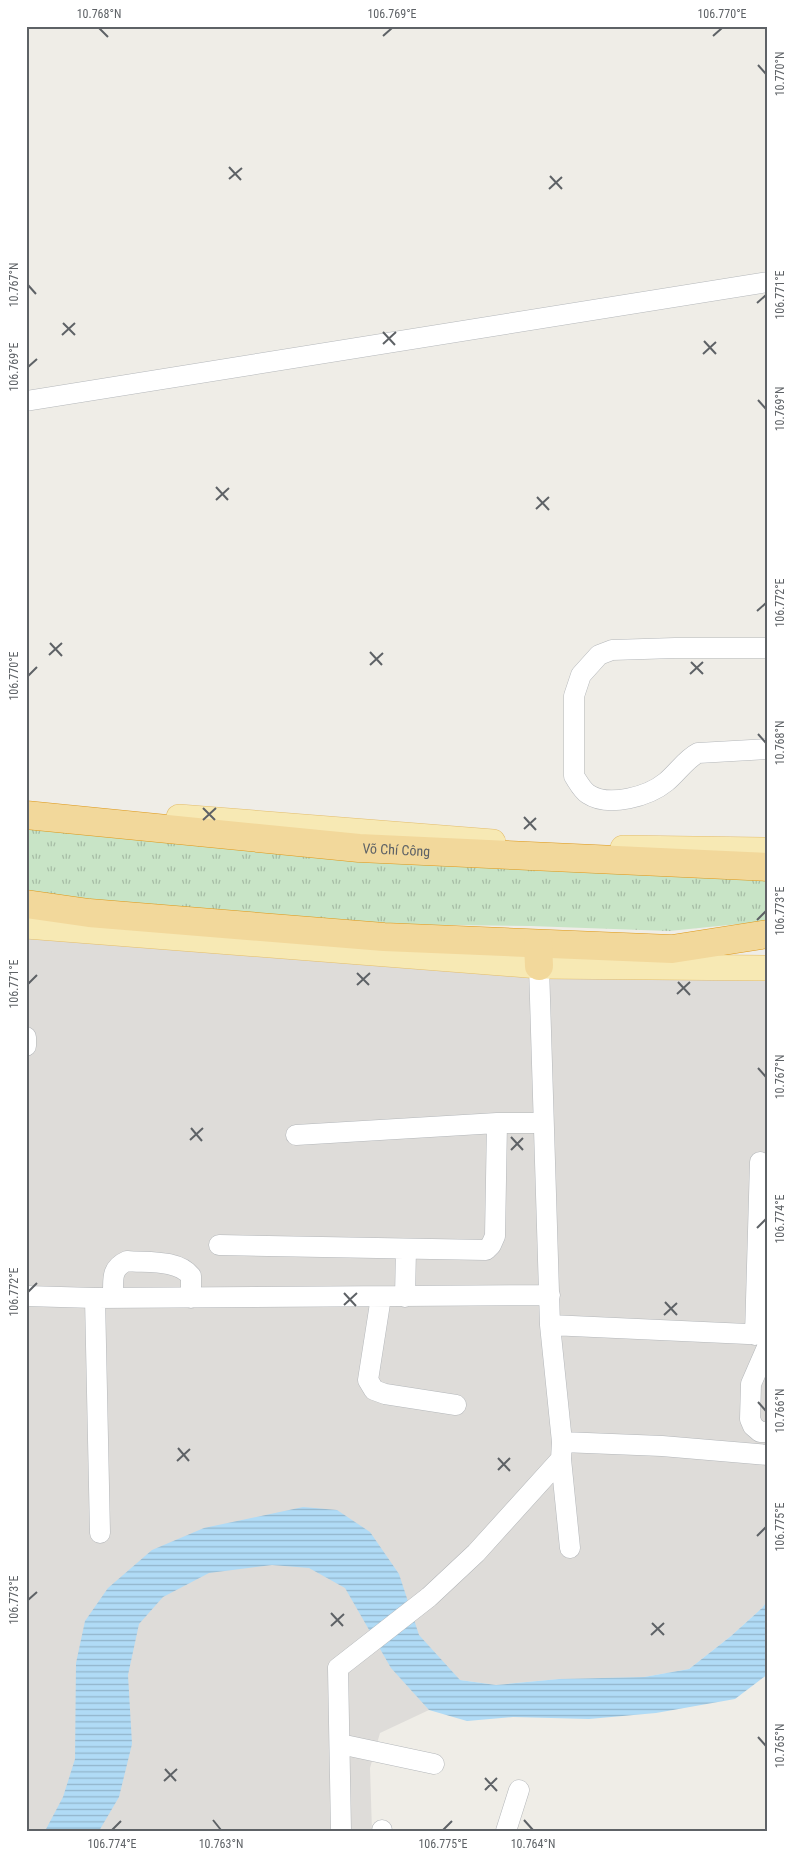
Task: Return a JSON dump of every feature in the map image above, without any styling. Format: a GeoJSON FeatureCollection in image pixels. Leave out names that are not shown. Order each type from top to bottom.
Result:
{"type":"FeatureCollection","features":[{"type":"Feature","properties":{"kind":"highway","name":"Võ Chí Công"},"geometry":{"type":"LineString","coordinates":[[26,816],[359,848],[768,867]]}},
{"type":"Feature","properties":{"kind":"highway"},"geometry":{"type":"LineString","coordinates":[[26,904],[88,913],[374,937],[539,955],[672,949],[768,934]]}},
{"type":"Feature","properties":{"kind":"main road","name":"Võ Chí Công"},"geometry":{"type":"LineString","coordinates":[[26,803],[64,808],[556,846],[768,850]]}},
{"type":"Feature","properties":{"kind":"main road"},"geometry":{"type":"LineString","coordinates":[[26,926],[768,968]]}},
{"type":"Feature","properties":{"kind":"main road"},"geometry":{"type":"LineString","coordinates":[[672,949],[768,957]]}},
{"type":"Feature","properties":{"kind":"street"},"geometry":{"type":"LineString","coordinates":[[26,401],[768,282]]}},
{"type":"Feature","properties":{"kind":"street"},"geometry":{"type":"LineString","coordinates":[[768,648],[612,650],[599,655],[581,675],[574,696],[574,776],[589,795],[608,800],[634,798],[656,789],[692,756],[698,753],[768,750]]}},
{"type":"Feature","properties":{"kind":"street"},"geometry":{"type":"LineString","coordinates":[[539,955],[550,1325],[570,1548]]}},
{"type":"Feature","properties":{"kind":"street"},"geometry":{"type":"LineString","coordinates":[[26,1037],[26,1046]]}},
{"type":"Feature","properties":{"kind":"street"},"geometry":{"type":"LineString","coordinates":[[296,1135],[497,1123],[543,1123]]}},
{"type":"Feature","properties":{"kind":"street"},"geometry":{"type":"LineString","coordinates":[[219,1245],[486,1250],[491,1245],[495,1236],[497,1123]]}},
{"type":"Feature","properties":{"kind":"street"},"geometry":{"type":"LineString","coordinates":[[760,1162],[764,1338],[752,1384],[750,1419],[753,1426],[760,1432],[768,1432]]}},
{"type":"Feature","properties":{"kind":"street"},"geometry":{"type":"LineString","coordinates":[[404,1297],[406,1249]]}},
{"type":"Feature","properties":{"kind":"street"},"geometry":{"type":"LineString","coordinates":[[100,1533],[104,1298],[114,1272],[119,1265],[126,1261],[178,1265],[186,1269],[191,1276],[191,1298]]}},
{"type":"Feature","properties":{"kind":"street"},"geometry":{"type":"LineString","coordinates":[[26,1296],[191,1298],[550,1295]]}},
{"type":"Feature","properties":{"kind":"street"},"geometry":{"type":"LineString","coordinates":[[381,1297],[368,1380],[374,1390],[385,1394],[456,1404]]}},
{"type":"Feature","properties":{"kind":"street"},"geometry":{"type":"LineString","coordinates":[[550,1325],[764,1338]]}},
{"type":"Feature","properties":{"kind":"street"},"geometry":{"type":"LineString","coordinates":[[341,1831],[338,1668],[429,1597],[476,1553],[562,1450],[662,1446],[768,1455]]}},
{"type":"Feature","properties":{"kind":"street"},"geometry":{"type":"LineString","coordinates":[[340,1744],[434,1764]]}},
{"type":"Feature","properties":{"kind":"street"},"geometry":{"type":"LineString","coordinates":[[506,1831],[519,1790]]}},
{"type":"Feature","properties":{"kind":"shaded area"},"geometry":{"type":"Polygon","coordinates":[[[26,935],[768,976],[768,1600],[762,1608],[731,1636],[689,1669],[644,1677],[559,1679],[496,1685],[460,1680],[429,1710],[380,1733],[370,1768],[372,1831],[26,1831],[26,935]]]}},
{"type":"Feature","properties":{"kind":"green space"},"geometry":{"type":"Polygon","coordinates":[[[26,826],[768,872],[768,921],[669,931],[530,926],[366,924],[26,898],[26,826]]]}},
{"type":"Feature","properties":{"kind":"water"},"geometry":{"type":"Polygon","coordinates":[[[303,1507],[337,1510],[370,1532],[399,1574],[419,1635],[460,1680],[496,1685],[559,1679],[644,1677],[689,1669],[731,1636],[762,1608],[768,1600],[768,1674],[735,1699],[656,1713],[589,1719],[513,1717],[467,1721],[429,1710],[391,1668],[345,1588],[309,1568],[272,1565],[209,1573],[163,1597],[139,1624],[128,1675],[132,1744],[119,1797],[99,1831],[45,1831],[63,1797],[75,1759],[76,1663],[85,1621],[108,1588],[152,1550],[204,1528],[303,1507]]]}}]}
